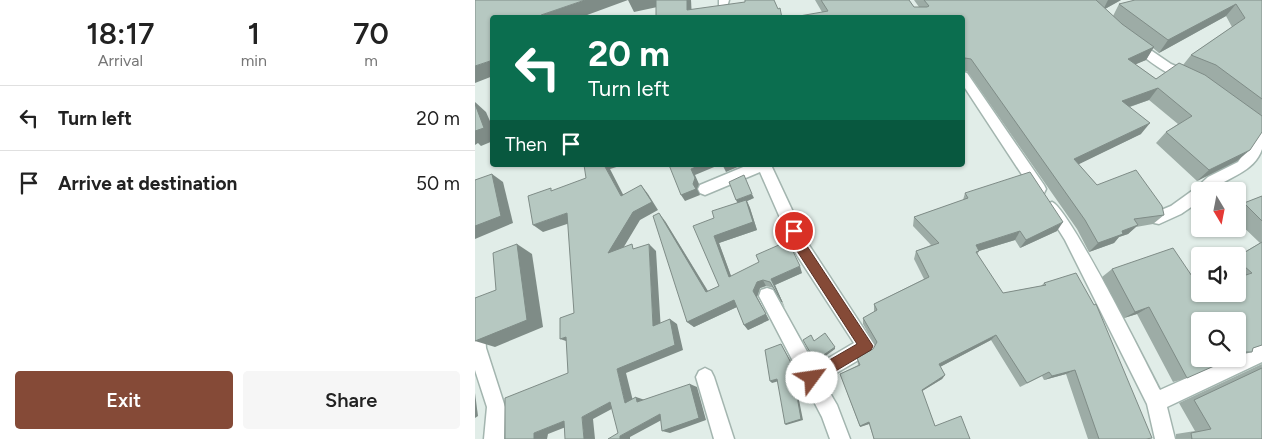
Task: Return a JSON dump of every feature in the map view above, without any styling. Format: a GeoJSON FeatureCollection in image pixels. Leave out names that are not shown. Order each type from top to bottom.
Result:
{"type":"FeatureCollection","features":[{"type":"Feature","properties":{"kind":"street"},"geometry":{"type":"LineString","coordinates":[[1120,32],[1167,67],[1200,82]]}},
{"type":"Feature","properties":{"kind":"street"},"geometry":{"type":"LineString","coordinates":[[965,79],[1070,235],[1156,402],[1165,439]]}},
{"type":"Feature","properties":{"kind":"street"},"geometry":{"type":"LineString","coordinates":[[1213,182],[1243,166],[1262,138]]}},
{"type":"Feature","properties":{"kind":"street"},"geometry":{"type":"LineString","coordinates":[[705,188],[758,167]]}},
{"type":"Feature","properties":{"kind":"street"},"geometry":{"type":"LineString","coordinates":[[764,167],[801,247],[866,346],[812,378]]}},
{"type":"Feature","properties":{"kind":"street"},"geometry":{"type":"LineString","coordinates":[[1159,218],[1176,210],[1191,199]]}},
{"type":"Feature","properties":{"kind":"street"},"geometry":{"type":"LineString","coordinates":[[767,296],[830,412],[840,439]]}},
{"type":"Feature","properties":{"kind":"street"},"geometry":{"type":"LineString","coordinates":[[477,315],[477,348],[496,407],[493,439]]}},
{"type":"Feature","properties":{"kind":"street"},"geometry":{"type":"LineString","coordinates":[[1156,402],[1262,353]]}},
{"type":"Feature","properties":{"kind":"street"},"geometry":{"type":"LineString","coordinates":[[705,377],[723,439]]}},
{"type":"Feature","properties":{"kind":"building"},"geometry":{"type":"Polygon","coordinates":[[[475,0],[585,0],[541,15],[490,15],[490,61],[475,66],[475,0]]]}},
{"type":"Feature","properties":{"kind":"building"},"geometry":{"type":"Polygon","coordinates":[[[656,0],[687,0],[687,10],[745,2],[745,0],[774,0],[778,9],[780,8],[781,15],[656,15],[656,0]]]}},
{"type":"Feature","properties":{"kind":"building"},"geometry":{"type":"Polygon","coordinates":[[[821,0],[909,0],[914,7],[927,7],[929,6],[924,0],[1096,0],[1122,24],[1154,47],[1128,59],[1156,79],[1179,63],[1205,75],[1262,116],[1262,132],[1250,150],[1209,170],[1166,132],[1192,116],[1158,88],[1122,101],[1150,123],[1074,159],[1097,185],[1136,170],[1162,206],[1164,215],[1134,219],[1138,225],[1122,231],[1123,234],[1098,243],[1085,220],[971,59],[965,58],[965,15],[805,15],[828,11],[821,0]]]}},
{"type":"Feature","properties":{"kind":"building"},"geometry":{"type":"Polygon","coordinates":[[[1135,0],[1262,0],[1262,99],[1216,65],[1191,55],[1245,18],[1236,4],[1168,40],[1119,4],[1135,0]]]}},
{"type":"Feature","properties":{"kind":"building"},"geometry":{"type":"Polygon","coordinates":[[[475,104],[484,128],[475,131],[475,104]]]}},
{"type":"Feature","properties":{"kind":"building"},"geometry":{"type":"Polygon","coordinates":[[[584,167],[605,167],[621,196],[641,185],[652,202],[633,212],[608,253],[632,244],[633,249],[649,244],[653,326],[670,319],[675,345],[617,369],[625,403],[636,397],[637,402],[690,384],[699,418],[662,431],[660,414],[620,436],[620,439],[608,439],[618,433],[610,402],[582,417],[584,439],[565,439],[564,421],[534,433],[534,439],[505,439],[505,398],[568,373],[566,337],[560,339],[560,318],[574,313],[567,213],[533,225],[528,196],[551,188],[551,191],[586,178],[584,167]]]}},
{"type":"Feature","properties":{"kind":"building"},"geometry":{"type":"Polygon","coordinates":[[[670,167],[696,167],[691,169],[695,178],[693,184],[696,189],[681,195],[670,167]]]}},
{"type":"Feature","properties":{"kind":"building"},"geometry":{"type":"Polygon","coordinates":[[[1030,172],[1063,222],[1026,240],[1020,231],[976,245],[979,251],[976,252],[1003,293],[1046,285],[1044,283],[1076,273],[1094,305],[1096,304],[1152,438],[1099,439],[1075,370],[1052,376],[1049,372],[1027,383],[996,335],[939,364],[945,375],[922,390],[935,426],[961,416],[970,439],[874,439],[869,422],[860,426],[840,374],[860,365],[857,358],[873,349],[877,342],[863,318],[877,310],[874,304],[929,277],[916,251],[939,243],[914,217],[968,198],[965,193],[1030,172]]]}},
{"type":"Feature","properties":{"kind":"building"},"geometry":{"type":"Polygon","coordinates":[[[492,174],[501,216],[475,226],[475,180],[492,174]]]}},
{"type":"Feature","properties":{"kind":"building"},"geometry":{"type":"Polygon","coordinates":[[[744,175],[752,194],[736,200],[729,182],[744,175]]]}},
{"type":"Feature","properties":{"kind":"building"},"geometry":{"type":"Polygon","coordinates":[[[1262,196],[1262,221],[1246,205],[1246,202],[1262,196]]]}},
{"type":"Feature","properties":{"kind":"building"},"geometry":{"type":"Polygon","coordinates":[[[746,200],[753,222],[714,236],[729,277],[759,262],[756,255],[788,241],[800,266],[771,279],[782,302],[770,282],[763,280],[757,282],[753,291],[766,314],[744,325],[734,300],[687,322],[653,216],[659,213],[706,292],[719,286],[693,226],[714,218],[712,211],[746,200]]]}},
{"type":"Feature","properties":{"kind":"building"},"geometry":{"type":"Polygon","coordinates":[[[1262,242],[1262,345],[1253,348],[1252,352],[1246,352],[1246,312],[1191,312],[1191,367],[1212,367],[1187,378],[1149,307],[1135,312],[1112,269],[1173,248],[1191,275],[1191,302],[1246,302],[1246,275],[1252,273],[1246,268],[1246,252],[1262,242]]]}},
{"type":"Feature","properties":{"kind":"building"},"geometry":{"type":"Polygon","coordinates":[[[517,244],[527,320],[475,341],[475,298],[496,290],[493,253],[517,244]]]}},
{"type":"Feature","properties":{"kind":"building"},"geometry":{"type":"Polygon","coordinates":[[[825,333],[835,347],[815,361],[803,340],[811,335],[814,341],[825,333]]]}},
{"type":"Feature","properties":{"kind":"building"},"geometry":{"type":"Polygon","coordinates":[[[781,344],[798,376],[794,379],[801,419],[785,424],[777,379],[770,381],[765,350],[781,344]]]}},
{"type":"Feature","properties":{"kind":"building"},"geometry":{"type":"Polygon","coordinates":[[[1262,368],[1262,439],[1192,439],[1191,433],[1211,429],[1194,400],[1262,368]]]}},
{"type":"Feature","properties":{"kind":"route"},"geometry":{"type":"LineString","coordinates":[[794,231],[801,247],[866,346],[812,378]]}}]}
